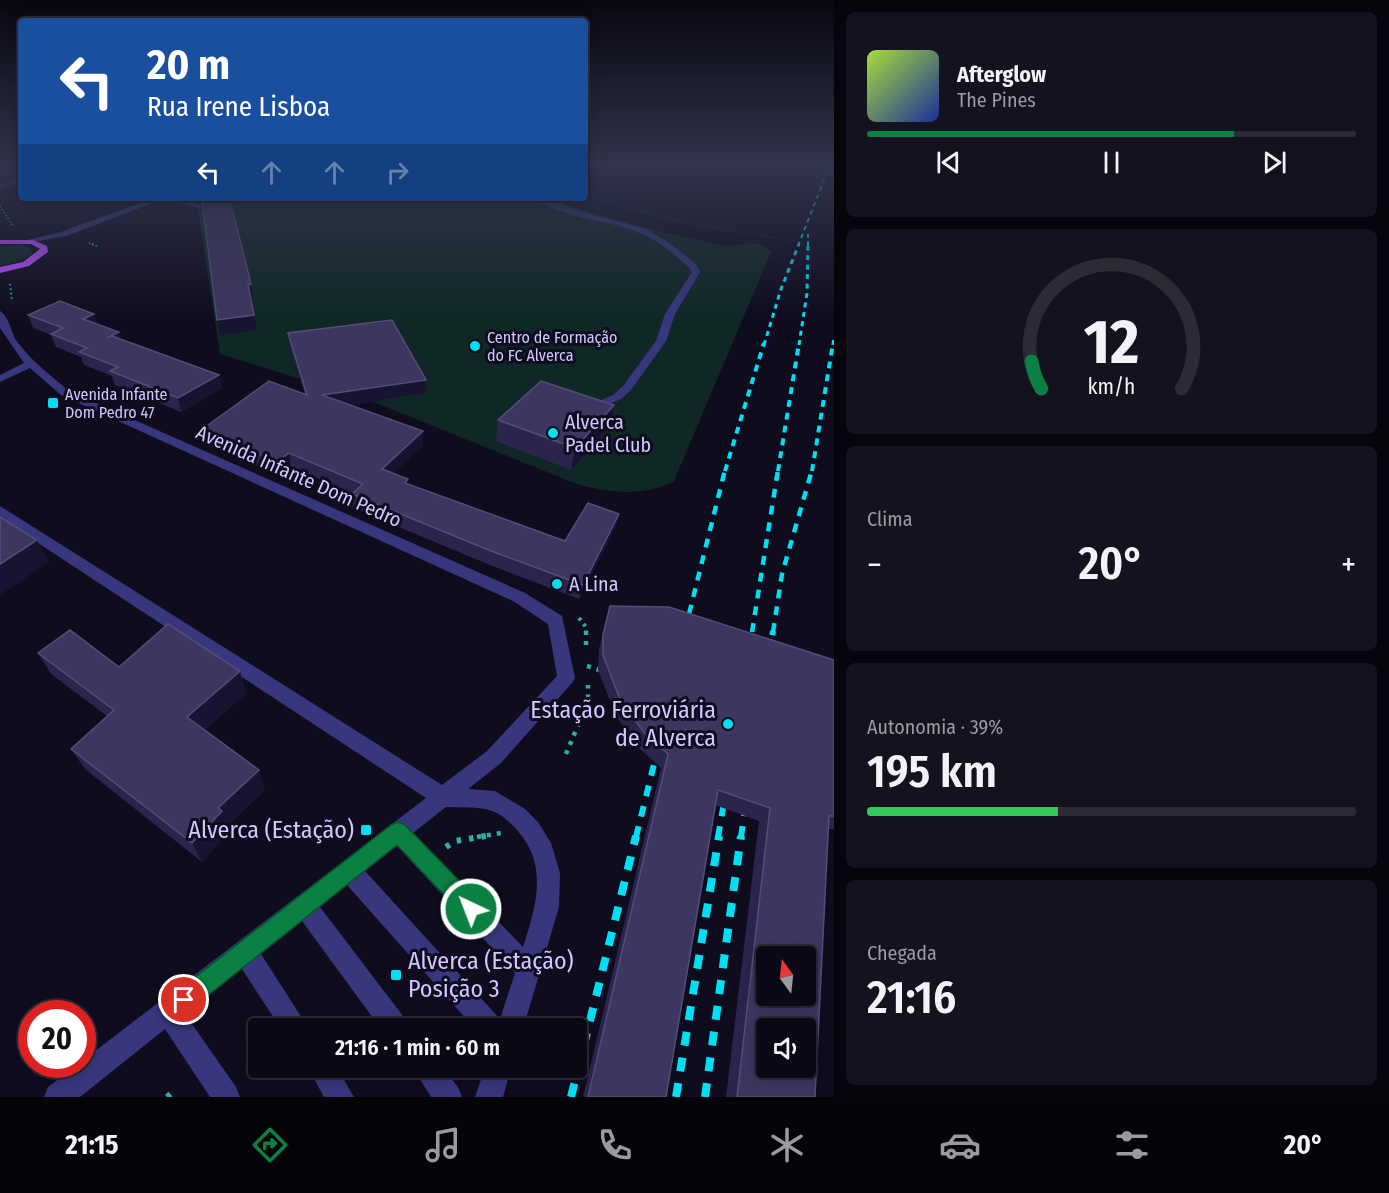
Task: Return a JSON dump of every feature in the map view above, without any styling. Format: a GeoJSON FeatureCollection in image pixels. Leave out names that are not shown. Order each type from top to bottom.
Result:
{"type":"FeatureCollection","features":[{"type":"Feature","properties":{"kind":"main road"},"geometry":{"type":"LineString","coordinates":[[0,232],[40,245],[44,252],[26,264],[0,270]]}},
{"type":"Feature","properties":{"kind":"main road"},"geometry":{"type":"LineString","coordinates":[[0,242],[25,241]]}},
{"type":"Feature","properties":{"kind":"street"},"geometry":{"type":"LineString","coordinates":[[25,241],[63,234],[106,218]]}},
{"type":"Feature","properties":{"kind":"street"},"geometry":{"type":"LineString","coordinates":[[586,409],[617,397],[627,388],[661,341],[670,314],[696,272],[693,266],[644,231],[595,218]]}},
{"type":"Feature","properties":{"kind":"street"},"geometry":{"type":"LineString","coordinates":[[44,252],[63,234]]}},
{"type":"Feature","properties":{"kind":"street","name":"Avenida Infante Dom Pedro"},"geometry":{"type":"LineString","coordinates":[[0,314],[8,335],[30,364],[65,393],[519,597],[556,621],[566,678],[494,757],[442,797]]}},
{"type":"Feature","properties":{"kind":"street"},"geometry":{"type":"LineString","coordinates":[[0,379],[30,364]]}},
{"type":"Feature","properties":{"kind":"street"},"geometry":{"type":"LineString","coordinates":[[0,511],[442,797],[495,801],[518,816],[530,829],[543,851],[549,873],[547,907],[513,1018]]}},
{"type":"Feature","properties":{"kind":"street"},"geometry":{"type":"LineString","coordinates":[[58,1097],[442,797]]}},
{"type":"Feature","properties":{"kind":"street"},"geometry":{"type":"LineString","coordinates":[[398,832],[528,970]]}},
{"type":"Feature","properties":{"kind":"street"},"geometry":{"type":"LineString","coordinates":[[349,870],[482,1018]]}},
{"type":"Feature","properties":{"kind":"street"},"geometry":{"type":"LineString","coordinates":[[304,905],[389,1018]]}},
{"type":"Feature","properties":{"kind":"street"},"geometry":{"type":"LineString","coordinates":[[245,952],[289,1018]]}},
{"type":"Feature","properties":{"kind":"street"},"geometry":{"type":"LineString","coordinates":[[168,1011],[226,1097]]}},
{"type":"Feature","properties":{"kind":"street"},"geometry":{"type":"LineString","coordinates":[[328,1078],[340,1097]]}},
{"type":"Feature","properties":{"kind":"street"},"geometry":{"type":"LineString","coordinates":[[434,1078],[448,1097]]}},
{"type":"Feature","properties":{"kind":"street"},"geometry":{"type":"LineString","coordinates":[[489,1097],[495,1078]]}},
{"type":"Feature","properties":{"kind":"path"},"geometry":{"type":"LineString","coordinates":[[8,218],[14,228]]}},
{"type":"Feature","properties":{"kind":"path"},"geometry":{"type":"LineString","coordinates":[[11,277],[12,302]]}},
{"type":"Feature","properties":{"kind":"path"},"geometry":{"type":"LineString","coordinates":[[586,627],[586,650]]}},
{"type":"Feature","properties":{"kind":"path"},"geometry":{"type":"LineString","coordinates":[[587,666],[609,673]]}},
{"type":"Feature","properties":{"kind":"path"},"geometry":{"type":"LineString","coordinates":[[566,754],[588,701],[587,681]]}},
{"type":"Feature","properties":{"kind":"path"},"geometry":{"type":"LineString","coordinates":[[443,850],[455,841],[498,835],[506,830]]}},
{"type":"Feature","properties":{"kind":"path"},"geometry":{"type":"LineString","coordinates":[[167,1097],[174,1091]]}},
{"type":"Feature","properties":{"kind":"green space","name":"Centro de Formação do FC Alverca"},"geometry":{"type":"Polygon","coordinates":[[[199,218],[612,218],[720,245],[759,244],[771,252],[674,481],[650,489],[626,492],[602,490],[577,484],[366,399],[220,354],[199,218]]]}},
{"type":"Feature","properties":{"kind":"green space"},"geometry":{"type":"Polygon","coordinates":[[[21,245],[31,249],[32,254],[23,260],[0,266],[0,246],[21,245]]]}},
{"type":"Feature","properties":{"kind":"building"},"geometry":{"type":"Polygon","coordinates":[[[204,218],[235,218],[251,284],[248,285],[254,315],[217,320],[204,218]]]}},
{"type":"Feature","properties":{"kind":"building"},"geometry":{"type":"Polygon","coordinates":[[[60,301],[94,314],[83,319],[119,332],[107,338],[112,336],[219,375],[178,398],[110,371],[118,367],[79,352],[87,348],[51,334],[63,328],[28,315],[60,301]]]}},
{"type":"Feature","properties":{"kind":"building"},"geometry":{"type":"Polygon","coordinates":[[[392,320],[426,380],[322,395],[423,431],[382,469],[408,479],[405,483],[565,541],[588,503],[619,514],[583,585],[491,551],[352,494],[363,484],[289,453],[277,462],[201,430],[269,381],[307,395],[288,333],[392,320]]]}},
{"type":"Feature","properties":{"kind":"building"},"geometry":{"type":"Polygon","coordinates":[[[541,381],[614,405],[575,448],[498,420],[541,381]]]}},
{"type":"Feature","properties":{"kind":"building"},"geometry":{"type":"Polygon","coordinates":[[[0,517],[37,540],[0,564],[0,517]]]}},
{"type":"Feature","properties":{"kind":"building"},"geometry":{"type":"Polygon","coordinates":[[[610,606],[669,607],[834,660],[834,816],[829,816],[816,1077],[816,1018],[756,1018],[756,1078],[816,1078],[815,1097],[737,1097],[770,808],[718,790],[666,1097],[588,1097],[668,754],[646,735],[621,702],[603,655],[603,634],[610,606]]]}},
{"type":"Feature","properties":{"kind":"building"},"geometry":{"type":"Polygon","coordinates":[[[168,624],[240,671],[187,717],[259,770],[218,808],[222,811],[192,843],[71,749],[114,710],[38,653],[70,630],[119,667],[168,624]]]}},
{"type":"Feature","properties":{"kind":"waterway"},"geometry":{"type":"LineString","coordinates":[[665,218],[791,240]]}},
{"type":"Feature","properties":{"kind":"railway"},"geometry":{"type":"LineString","coordinates":[[798,246],[809,218]]}},
{"type":"Feature","properties":{"kind":"railway"},"geometry":{"type":"LineString","coordinates":[[808,234],[808,244]]}},
{"type":"Feature","properties":{"kind":"railway"},"geometry":{"type":"LineString","coordinates":[[764,345],[781,289],[799,244]]}},
{"type":"Feature","properties":{"kind":"railway"},"geometry":{"type":"LineString","coordinates":[[799,345],[807,293],[808,244]]}},
{"type":"Feature","properties":{"kind":"railway"},"geometry":{"type":"LineString","coordinates":[[833,345],[834,336]]}},
{"type":"Feature","properties":{"kind":"railway"},"geometry":{"type":"LineString","coordinates":[[725,471],[764,343]]}},
{"type":"Feature","properties":{"kind":"railway"},"geometry":{"type":"LineString","coordinates":[[778,471],[799,343]]}},
{"type":"Feature","properties":{"kind":"railway"},"geometry":{"type":"LineString","coordinates":[[812,471],[833,343]]}},
{"type":"Feature","properties":{"kind":"railway"},"geometry":{"type":"LineString","coordinates":[[685,630],[725,470]]}},
{"type":"Feature","properties":{"kind":"railway"},"geometry":{"type":"LineString","coordinates":[[752,632],[778,470]]}},
{"type":"Feature","properties":{"kind":"railway"},"geometry":{"type":"LineString","coordinates":[[773,632],[782,574],[812,470]]}},
{"type":"Feature","properties":{"kind":"railway"},"geometry":{"type":"LineString","coordinates":[[749,649],[752,631]]}},
{"type":"Feature","properties":{"kind":"railway"},"geometry":{"type":"LineString","coordinates":[[769,656],[773,631]]}},
{"type":"Feature","properties":{"kind":"railway"},"geometry":{"type":"LineString","coordinates":[[636,837],[659,744]]}},
{"type":"Feature","properties":{"kind":"railway"},"geometry":{"type":"LineString","coordinates":[[718,837],[726,791]]}},
{"type":"Feature","properties":{"kind":"railway"},"geometry":{"type":"LineString","coordinates":[[741,837],[746,801]]}},
{"type":"Feature","properties":{"kind":"railway"},"geometry":{"type":"LineString","coordinates":[[571,1097],[636,836]]}},
{"type":"Feature","properties":{"kind":"railway"},"geometry":{"type":"LineString","coordinates":[[676,1097],[719,836]]}},
{"type":"Feature","properties":{"kind":"railway"},"geometry":{"type":"LineString","coordinates":[[705,1097],[741,836]]}},
{"type":"Feature","properties":{"kind":"place","name":"Centro de Formação do FC Alverca"},"geometry":{"type":"Point","coordinates":[475,346]}},
{"type":"Feature","properties":{"kind":"place","name":"Avenida Infante Dom Pedro 47"},"geometry":{"type":"Point","coordinates":[53,403]}},
{"type":"Feature","properties":{"kind":"place","name":"Alverca Padel Club"},"geometry":{"type":"Point","coordinates":[553,433]}},
{"type":"Feature","properties":{"kind":"place","name":"A Lina"},"geometry":{"type":"Point","coordinates":[557,584]}},
{"type":"Feature","properties":{"kind":"place","name":"Estação Ferroviária de Alverca"},"geometry":{"type":"Point","coordinates":[728,724]}},
{"type":"Feature","properties":{"kind":"place","name":"Alverca (Estação)"},"geometry":{"type":"Point","coordinates":[366,830]}},
{"type":"Feature","properties":{"kind":"place","name":"Alverca (Estação) Posição 3"},"geometry":{"type":"Point","coordinates":[396,975]}},
{"type":"Feature","properties":{"kind":"route"},"geometry":{"type":"LineString","coordinates":[[184,1000],[398,832],[471,909]]}}]}
